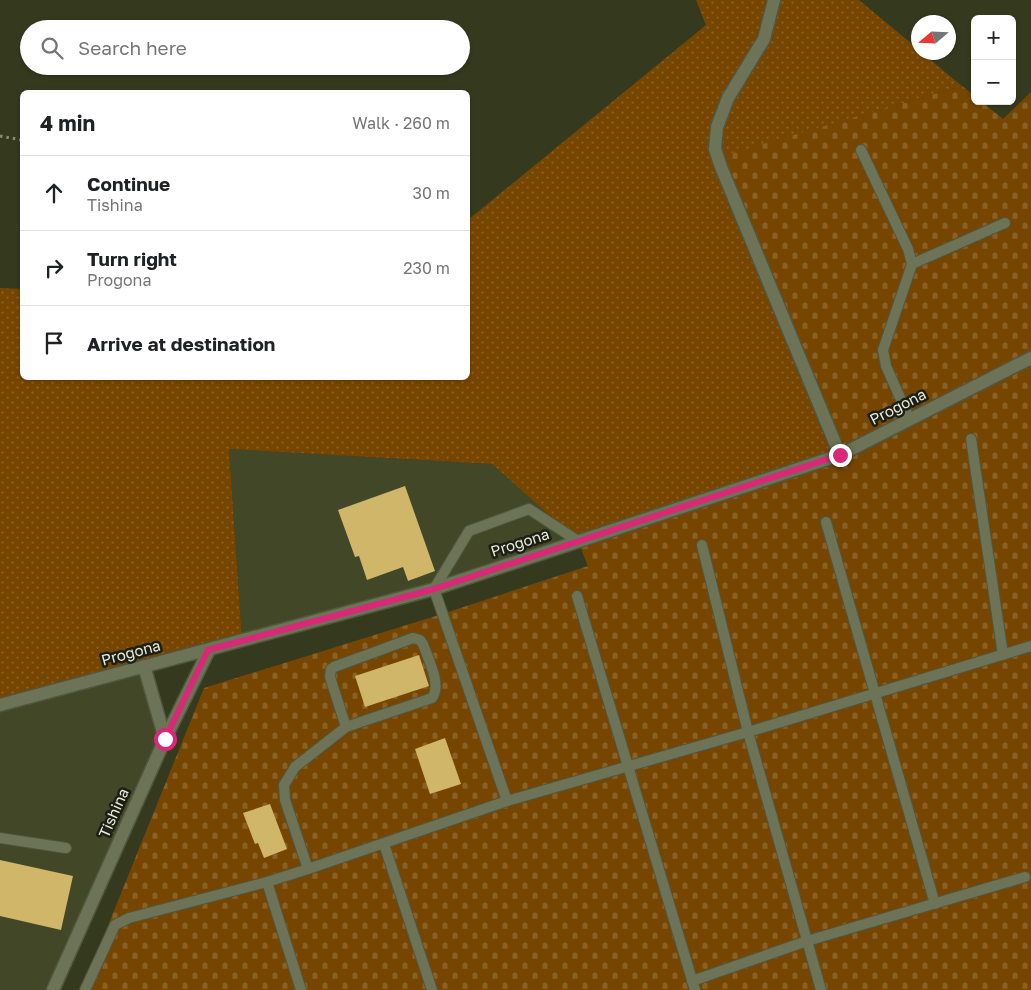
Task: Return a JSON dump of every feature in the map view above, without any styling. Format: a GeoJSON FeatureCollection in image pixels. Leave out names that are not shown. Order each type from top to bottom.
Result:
{"type":"FeatureCollection","features":[{"type":"Feature","properties":{"kind":"street"},"geometry":{"type":"LineString","coordinates":[[774,0],[764,39],[728,98],[717,128],[715,149],[840,455]]}},
{"type":"Feature","properties":{"kind":"street","name":"Progona"},"geometry":{"type":"LineString","coordinates":[[0,705],[434,589],[840,455],[1031,358]]}},
{"type":"Feature","properties":{"kind":"street","name":"Tishina"},"geometry":{"type":"LineString","coordinates":[[53,990],[165,739],[208,650]]}},
{"type":"Feature","properties":{"kind":"street"},"geometry":{"type":"LineString","coordinates":[[144,666],[165,739]]}},
{"type":"Feature","properties":{"kind":"lane"},"geometry":{"type":"LineString","coordinates":[[861,150],[908,249],[912,264],[884,350],[886,366],[910,420]]}},
{"type":"Feature","properties":{"kind":"lane"},"geometry":{"type":"LineString","coordinates":[[912,264],[1006,223]]}},
{"type":"Feature","properties":{"kind":"lane"},"geometry":{"type":"LineString","coordinates":[[971,439],[1002,655]]}},
{"type":"Feature","properties":{"kind":"lane"},"geometry":{"type":"LineString","coordinates":[[507,802],[434,589],[469,530],[529,508],[578,541]]}},
{"type":"Feature","properties":{"kind":"lane"},"geometry":{"type":"LineString","coordinates":[[826,522],[935,904]]}},
{"type":"Feature","properties":{"kind":"lane"},"geometry":{"type":"LineString","coordinates":[[702,545],[748,732],[821,990]]}},
{"type":"Feature","properties":{"kind":"lane"},"geometry":{"type":"LineString","coordinates":[[576,596],[693,985],[807,941],[1025,877]]}},
{"type":"Feature","properties":{"kind":"lane"},"geometry":{"type":"LineString","coordinates":[[308,869],[285,800],[284,785],[295,767],[346,727],[432,698],[437,686],[424,644],[420,640],[413,638],[334,666],[330,677],[346,727]]}},
{"type":"Feature","properties":{"kind":"lane"},"geometry":{"type":"LineString","coordinates":[[85,990],[115,925],[128,918],[267,882],[507,802],[748,732],[1031,646]]}},
{"type":"Feature","properties":{"kind":"lane"},"geometry":{"type":"LineString","coordinates":[[0,838],[66,848]]}},
{"type":"Feature","properties":{"kind":"lane"},"geometry":{"type":"LineString","coordinates":[[384,844],[432,990]]}},
{"type":"Feature","properties":{"kind":"lane"},"geometry":{"type":"LineString","coordinates":[[267,882],[301,990]]}},
{"type":"Feature","properties":{"kind":"path"},"geometry":{"type":"LineString","coordinates":[[0,136],[20,140]]}},
{"type":"Feature","properties":{"kind":"shaded area"},"geometry":{"type":"Polygon","coordinates":[[[229,449],[492,464],[578,541],[242,640],[229,449]]]}},
{"type":"Feature","properties":{"kind":"shaded area"},"geometry":{"type":"Polygon","coordinates":[[[144,666],[165,739],[53,990],[0,990],[0,705],[144,666]]]}},
{"type":"Feature","properties":{"kind":"green space"},"geometry":{"type":"Polygon","coordinates":[[[696,0],[859,0],[911,43],[911,60],[930,60],[962,86],[718,158],[840,455],[578,541],[492,464],[229,449],[242,640],[0,705],[0,288],[20,289],[20,380],[470,380],[470,218],[706,25],[696,0]]]}},
{"type":"Feature","properties":{"kind":"green space"},"geometry":{"type":"Polygon","coordinates":[[[962,86],[971,93],[971,105],[986,105],[1003,119],[1031,92],[1031,990],[82,990],[204,688],[442,614],[588,566],[578,541],[839,455],[718,157],[962,86]]]}},
{"type":"Feature","properties":{"kind":"building"},"geometry":{"type":"Polygon","coordinates":[[[405,486],[435,571],[408,581],[403,567],[367,580],[359,556],[355,557],[338,510],[405,486]]]}},
{"type":"Feature","properties":{"kind":"building"},"geometry":{"type":"Polygon","coordinates":[[[419,655],[429,686],[365,707],[355,676],[419,655]]]}},
{"type":"Feature","properties":{"kind":"building"},"geometry":{"type":"Polygon","coordinates":[[[445,738],[461,784],[430,794],[415,749],[445,738]]]}},
{"type":"Feature","properties":{"kind":"building"},"geometry":{"type":"Polygon","coordinates":[[[270,804],[287,849],[264,858],[258,843],[255,844],[243,813],[270,804]]]}},
{"type":"Feature","properties":{"kind":"building"},"geometry":{"type":"Polygon","coordinates":[[[0,860],[73,876],[61,930],[0,916],[0,860]]]}},
{"type":"Feature","properties":{"kind":"route"},"geometry":{"type":"LineString","coordinates":[[165,739],[208,650],[434,589],[840,455]]}}]}
